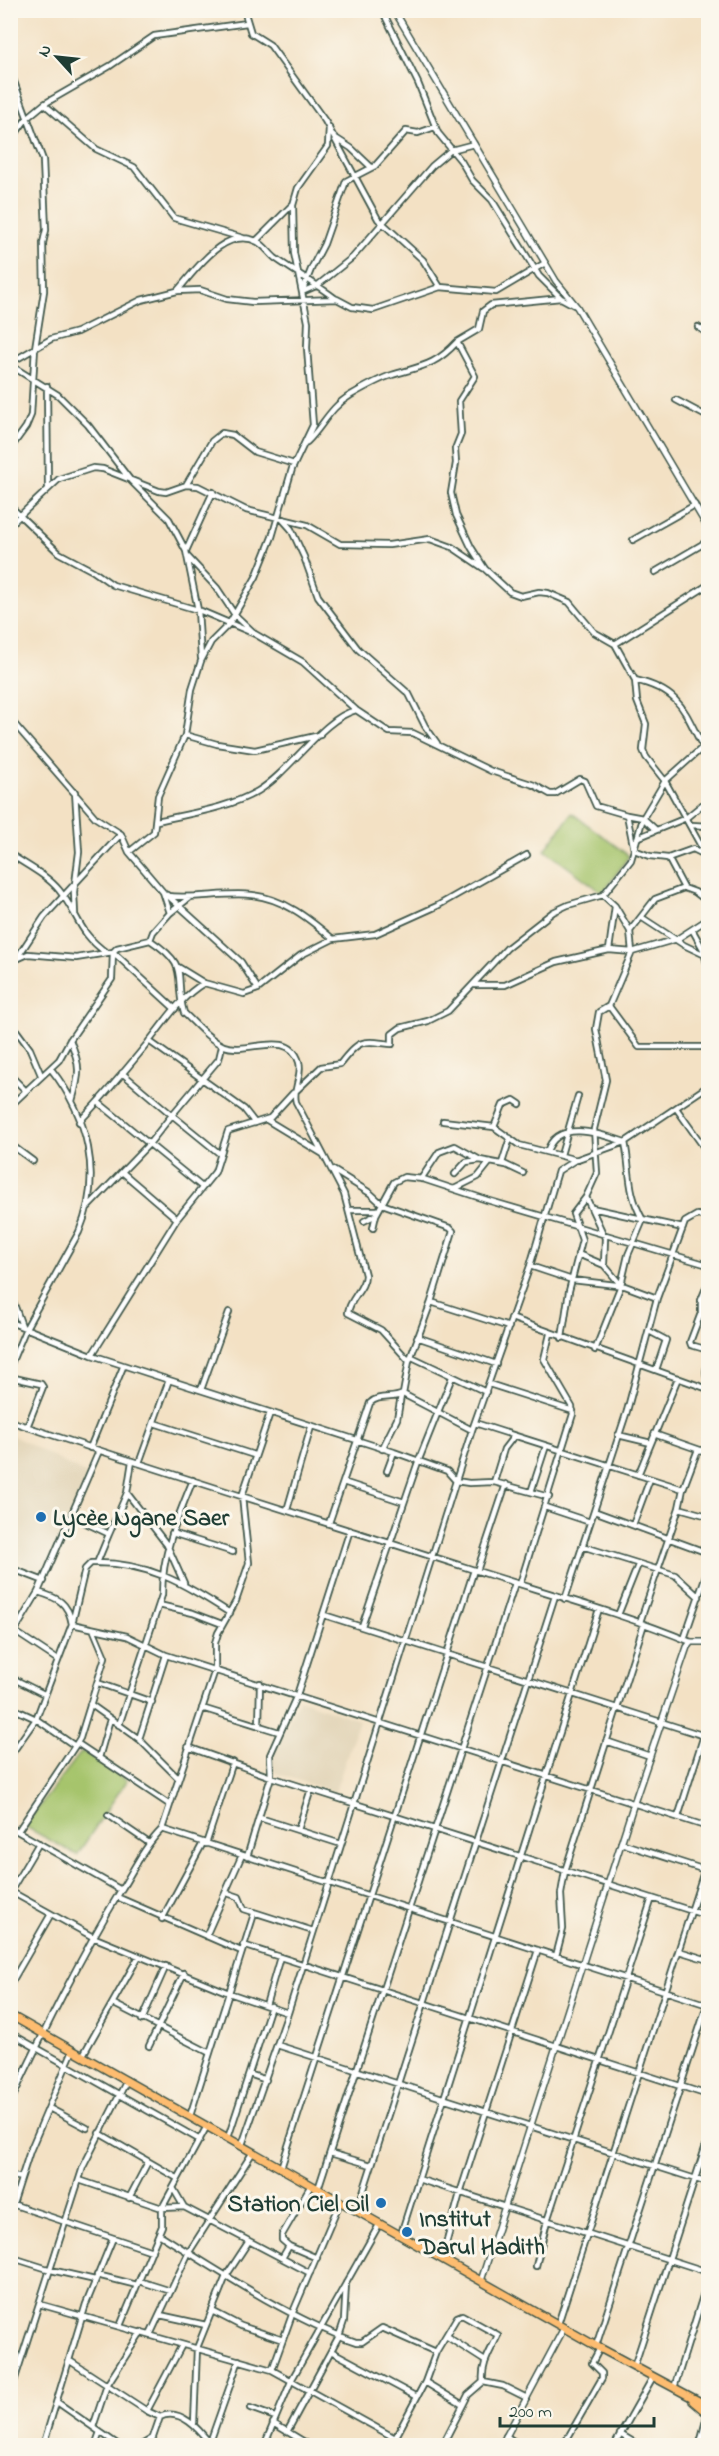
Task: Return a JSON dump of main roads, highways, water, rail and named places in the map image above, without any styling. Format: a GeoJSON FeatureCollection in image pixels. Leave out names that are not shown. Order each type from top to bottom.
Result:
{"type":"FeatureCollection","features":[{"type":"Feature","properties":{"kind":"main road"},"geometry":{"type":"LineString","coordinates":[[10,2015],[674,2388],[708,2412]]}},
{"type":"Feature","properties":{"kind":"place","name":"Lycèe Ngane Saer"},"geometry":{"type":"Point","coordinates":[41,1517]}},
{"type":"Feature","properties":{"kind":"place","name":"Station Ciel Oil"},"geometry":{"type":"Point","coordinates":[381,2203]}},
{"type":"Feature","properties":{"kind":"place","name":"Institut Darul Hadith"},"geometry":{"type":"Point","coordinates":[407,2232]}}]}
